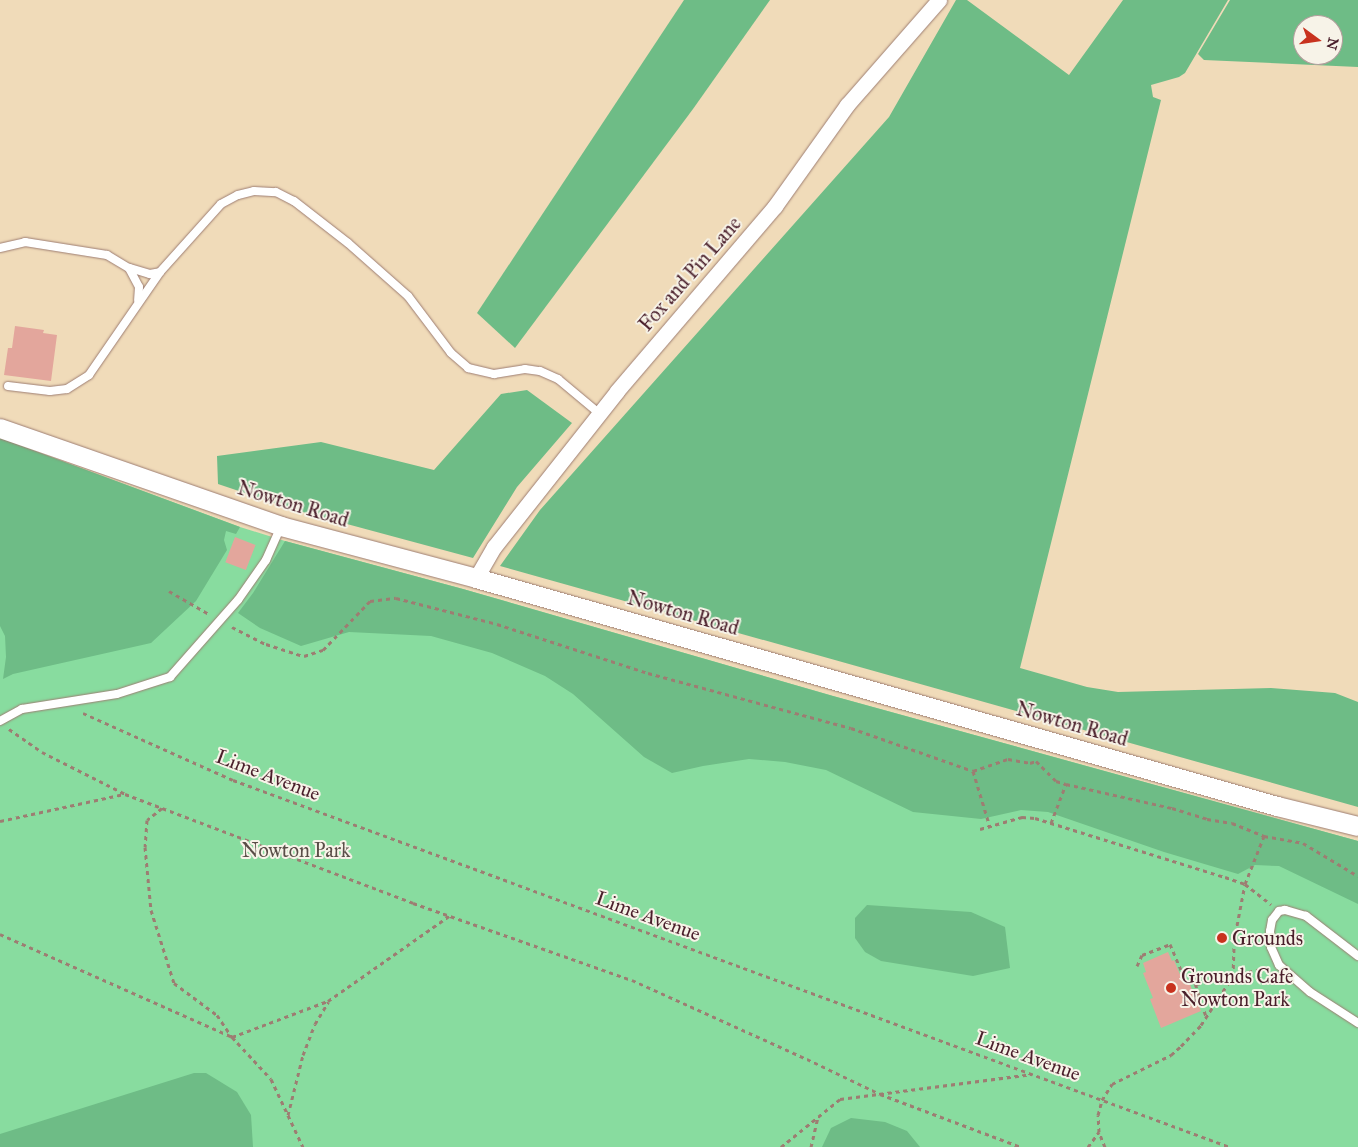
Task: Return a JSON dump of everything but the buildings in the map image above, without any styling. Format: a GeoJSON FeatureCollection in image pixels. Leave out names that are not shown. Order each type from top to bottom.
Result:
{"type":"FeatureCollection","features":[{"type":"Feature","properties":{"kind":"street","name":"Fox and Pin Lane"},"geometry":{"type":"LineString","coordinates":[[476,578],[494,547],[617,391],[775,206],[847,105],[939,0]]}},
{"type":"Feature","properties":{"kind":"street","name":"Nowton Road"},"geometry":{"type":"LineString","coordinates":[[0,428],[281,526],[476,578],[1278,806],[1358,826]]}},
{"type":"Feature","properties":{"kind":"lane"},"geometry":{"type":"LineString","coordinates":[[8,386],[50,391],[67,389],[89,375],[112,344],[138,300],[160,272],[221,204],[238,195],[254,191],[276,192],[294,201],[408,296],[451,353],[468,368],[494,374],[525,369],[540,371],[558,379],[600,414]]}},
{"type":"Feature","properties":{"kind":"lane"},"geometry":{"type":"LineString","coordinates":[[0,248],[26,242],[85,250],[108,255],[130,268],[150,274],[160,272]]}},
{"type":"Feature","properties":{"kind":"lane"},"geometry":{"type":"LineString","coordinates":[[130,268],[139,287],[138,300]]}},
{"type":"Feature","properties":{"kind":"lane"},"geometry":{"type":"LineString","coordinates":[[0,721],[22,709],[117,694],[170,676],[238,600],[266,560],[281,526]]}},
{"type":"Feature","properties":{"kind":"lane"},"geometry":{"type":"LineString","coordinates":[[1358,956],[1306,916],[1285,910],[1279,911],[1272,920],[1270,931],[1271,947],[1279,965],[1310,992],[1358,1023]]}},
{"type":"Feature","properties":{"kind":"path"},"geometry":{"type":"LineString","coordinates":[[168,591],[266,644],[304,656],[323,650],[370,601],[396,598],[497,624],[648,672],[851,728],[973,771],[1008,759],[1030,763],[1036,761],[1050,772],[1056,780],[1066,784],[1172,808],[1207,819],[1232,824],[1264,836],[1303,843],[1358,876]]}},
{"type":"Feature","properties":{"kind":"path","name":"Lime Avenue"},"geometry":{"type":"LineString","coordinates":[[60,702],[233,780],[1230,1147]]}},
{"type":"Feature","properties":{"kind":"path"},"geometry":{"type":"LineString","coordinates":[[7,728],[42,752],[125,794],[450,916],[632,980],[880,1094],[1021,1147]]}},
{"type":"Feature","properties":{"kind":"path"},"geometry":{"type":"LineString","coordinates":[[973,771],[990,827]]}},
{"type":"Feature","properties":{"kind":"path"},"geometry":{"type":"LineString","coordinates":[[1051,823],[1066,784]]}},
{"type":"Feature","properties":{"kind":"path"},"geometry":{"type":"LineString","coordinates":[[0,822],[125,794]]}},
{"type":"Feature","properties":{"kind":"path"},"geometry":{"type":"LineString","coordinates":[[162,808],[147,820],[145,847],[151,910],[174,983],[217,1015],[232,1037],[271,1079],[303,1147]]}},
{"type":"Feature","properties":{"kind":"path"},"geometry":{"type":"LineString","coordinates":[[980,829],[1022,817],[1051,823],[1245,884],[1279,911]]}},
{"type":"Feature","properties":{"kind":"path"},"geometry":{"type":"LineString","coordinates":[[1105,1147],[1099,1132],[1098,1115],[1102,1100],[1112,1084],[1137,1070],[1171,1055],[1200,1025],[1233,976],[1234,941],[1245,884],[1264,836]]}},
{"type":"Feature","properties":{"kind":"path"},"geometry":{"type":"LineString","coordinates":[[0,934],[232,1037],[328,1001],[450,916]]}},
{"type":"Feature","properties":{"kind":"path"},"geometry":{"type":"LineString","coordinates":[[1137,966],[1142,955],[1170,944],[1184,979],[1193,976],[1197,997],[1206,1016]]}},
{"type":"Feature","properties":{"kind":"path"},"geometry":{"type":"LineString","coordinates":[[1196,984],[1279,965]]}},
{"type":"Feature","properties":{"kind":"path"},"geometry":{"type":"LineString","coordinates":[[288,1115],[303,1055],[315,1024],[328,1001]]}},
{"type":"Feature","properties":{"kind":"path"},"geometry":{"type":"LineString","coordinates":[[781,1147],[840,1099],[1032,1074]]}},
{"type":"Feature","properties":{"kind":"path"},"geometry":{"type":"LineString","coordinates":[[811,1147],[818,1117]]}},
{"type":"Feature","properties":{"kind":"path"},"geometry":{"type":"LineString","coordinates":[[1088,1147],[1099,1132]]}},
{"type":"Feature","properties":{"kind":"green space"},"geometry":{"type":"Polygon","coordinates":[[[684,0],[770,0],[693,109],[515,348],[477,313],[684,0]]]}},
{"type":"Feature","properties":{"kind":"green space"},"geometry":{"type":"Polygon","coordinates":[[[956,0],[967,0],[1069,75],[1123,0],[1228,0],[1185,73],[1179,77],[1151,85],[1153,97],[1161,100],[1020,668],[1087,687],[1118,692],[1271,688],[1335,693],[1358,702],[1358,807],[500,566],[540,510],[889,117],[956,0]]]}},
{"type":"Feature","properties":{"kind":"green space"},"geometry":{"type":"Polygon","coordinates":[[[1230,0],[1358,0],[1358,67],[1314,65],[1343,65],[1343,15],[1293,15],[1293,64],[1204,60],[1198,54],[1230,0]]]}},
{"type":"Feature","properties":{"kind":"green space"},"geometry":{"type":"Polygon","coordinates":[[[527,390],[572,423],[517,487],[473,558],[295,510],[218,484],[217,456],[321,442],[434,470],[501,394],[527,390]]]}},
{"type":"Feature","properties":{"kind":"green space","name":"Nowton Park"},"geometry":{"type":"Polygon","coordinates":[[[0,438],[240,527],[285,541],[463,589],[833,696],[1358,841],[1358,1147],[0,1147],[0,438]]]}},
{"type":"Feature","properties":{"kind":"green space"},"geometry":{"type":"Polygon","coordinates":[[[0,438],[240,527],[236,534],[226,531],[224,540],[227,550],[196,601],[151,643],[13,674],[3,679],[6,657],[5,636],[0,626],[0,438]]]}},
{"type":"Feature","properties":{"kind":"green space"},"geometry":{"type":"Polygon","coordinates":[[[285,541],[463,589],[833,696],[1358,841],[1358,904],[1279,866],[1255,865],[1238,874],[1164,852],[1048,812],[1021,810],[981,819],[913,812],[826,770],[785,762],[749,759],[672,773],[644,757],[573,694],[545,676],[492,653],[431,636],[349,632],[301,646],[260,628],[238,613],[253,593],[285,541]]]}},
{"type":"Feature","properties":{"kind":"green space"},"geometry":{"type":"Polygon","coordinates":[[[867,905],[971,912],[1005,927],[1010,968],[973,976],[881,961],[865,952],[855,938],[855,918],[867,905]]]}},
{"type":"Feature","properties":{"kind":"green space"},"geometry":{"type":"Polygon","coordinates":[[[194,1073],[206,1073],[237,1092],[251,1115],[253,1147],[0,1147],[0,1134],[194,1073]]]}},
{"type":"Feature","properties":{"kind":"green space"},"geometry":{"type":"Polygon","coordinates":[[[851,1118],[885,1122],[907,1131],[920,1147],[822,1147],[831,1128],[851,1118]]]}},
{"type":"Feature","properties":{"kind":"place","name":"Grounds"},"geometry":{"type":"Point","coordinates":[1222,938]}},
{"type":"Feature","properties":{"kind":"place","name":"Grounds Cafe Nowton Park"},"geometry":{"type":"Point","coordinates":[1171,988]}}]}
